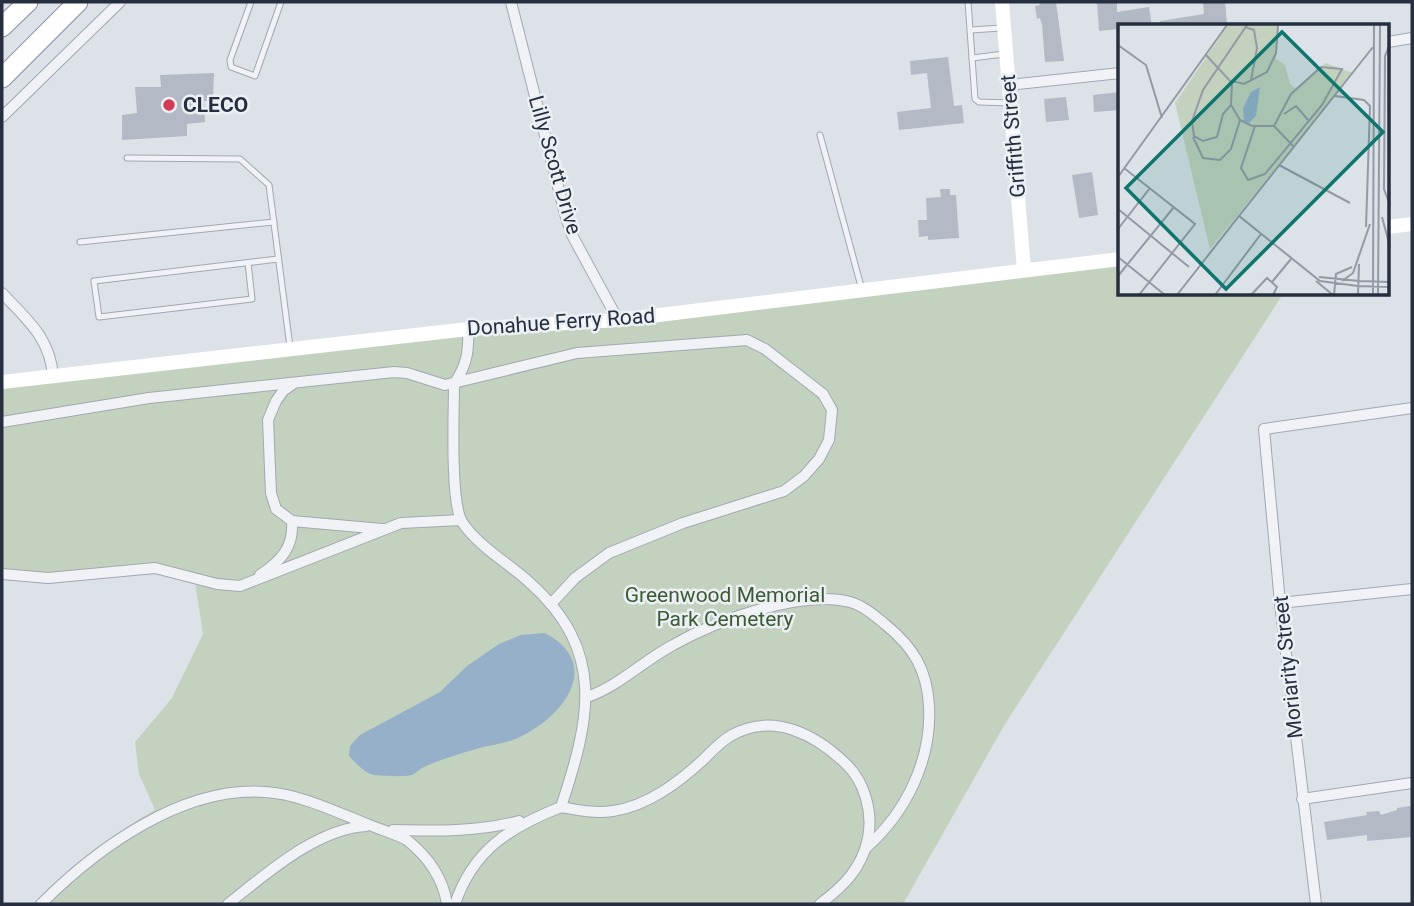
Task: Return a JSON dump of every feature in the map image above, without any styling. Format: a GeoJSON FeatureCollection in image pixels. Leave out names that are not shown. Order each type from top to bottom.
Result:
{"type":"FeatureCollection","features":[{"type":"Feature","properties":{"kind":"highway"},"geometry":{"type":"LineString","coordinates":[[2,27],[28,2]]}},
{"type":"Feature","properties":{"kind":"highway"},"geometry":{"type":"LineString","coordinates":[[2,78],[78,2]]}},
{"type":"Feature","properties":{"kind":"street"},"geometry":{"type":"LineString","coordinates":[[2,117],[120,2]]}},
{"type":"Feature","properties":{"kind":"street","name":"Lilly Scott Drive"},"geometry":{"type":"LineString","coordinates":[[511,2],[572,235],[618,320]]}},
{"type":"Feature","properties":{"kind":"street","name":"Griffith Street"},"geometry":{"type":"LineString","coordinates":[[1002,2],[1024,270]]}},
{"type":"Feature","properties":{"kind":"street"},"geometry":{"type":"LineString","coordinates":[[1390,42],[1412,38]]}},
{"type":"Feature","properties":{"kind":"street"},"geometry":{"type":"LineString","coordinates":[[1009,85],[1118,73]]}},
{"type":"Feature","properties":{"kind":"street"},"geometry":{"type":"LineString","coordinates":[[1390,227],[1412,224]]}},
{"type":"Feature","properties":{"kind":"street","name":"Donahue Ferry Road"},"geometry":{"type":"LineString","coordinates":[[2,382],[468,329],[618,320],[1118,259]]}},
{"type":"Feature","properties":{"kind":"street"},"geometry":{"type":"LineString","coordinates":[[2,293],[44,341],[51,356],[53,376]]}},
{"type":"Feature","properties":{"kind":"street"},"geometry":{"type":"LineString","coordinates":[[468,329],[469,352],[464,369],[454,384],[455,497],[461,520],[478,540],[551,604],[570,634],[585,675],[587,697],[573,771],[561,807]]}},
{"type":"Feature","properties":{"kind":"street"},"geometry":{"type":"LineString","coordinates":[[2,422],[149,398],[394,372],[407,373],[436,384],[454,384],[577,353],[747,340],[765,349],[823,394],[832,411],[829,440],[819,459],[804,476],[784,491],[682,523],[609,553],[575,578],[551,604]]}},
{"type":"Feature","properties":{"kind":"street"},"geometry":{"type":"LineString","coordinates":[[295,383],[283,391],[268,420],[272,502],[282,516],[292,521],[387,530]]}},
{"type":"Feature","properties":{"kind":"street","name":"Moriarity Street"},"geometry":{"type":"LineString","coordinates":[[1316,904],[1280,603],[1264,429],[1412,408]]}},
{"type":"Feature","properties":{"kind":"street"},"geometry":{"type":"LineString","coordinates":[[2,574],[48,578],[155,568],[217,584],[240,586],[401,523],[461,520]]}},
{"type":"Feature","properties":{"kind":"street"},"geometry":{"type":"LineString","coordinates":[[240,586],[273,566],[283,556],[291,544],[292,521]]}},
{"type":"Feature","properties":{"kind":"street"},"geometry":{"type":"LineString","coordinates":[[1280,603],[1412,589]]}},
{"type":"Feature","properties":{"kind":"street"},"geometry":{"type":"LineString","coordinates":[[587,697],[606,691],[672,645],[696,632],[761,609],[797,602],[836,600],[864,608],[892,629],[921,666],[927,681],[930,713],[925,749],[911,793],[867,847],[854,874],[844,886],[820,904]]}},
{"type":"Feature","properties":{"kind":"street"},"geometry":{"type":"LineString","coordinates":[[455,904],[469,870],[510,831],[561,807],[593,813],[615,811],[639,803],[674,785],[734,734],[768,725],[789,727],[823,744],[850,768],[866,797],[870,815],[867,847]]}},
{"type":"Feature","properties":{"kind":"street"},"geometry":{"type":"LineString","coordinates":[[1302,799],[1412,783]]}},
{"type":"Feature","properties":{"kind":"street"},"geometry":{"type":"LineString","coordinates":[[41,904],[102,851],[123,835],[146,823],[209,798],[267,792],[321,807],[387,830],[407,840],[419,849],[440,882],[447,904]]}},
{"type":"Feature","properties":{"kind":"street"},"geometry":{"type":"LineString","coordinates":[[387,830],[458,831],[493,828],[536,817]]}},
{"type":"Feature","properties":{"kind":"street"},"geometry":{"type":"LineString","coordinates":[[228,904],[279,865],[325,837],[339,830],[371,826]]}},
{"type":"Feature","properties":{"kind":"lane"},"geometry":{"type":"LineString","coordinates":[[251,2],[230,60],[231,67],[255,76],[281,2]]}},
{"type":"Feature","properties":{"kind":"lane"},"geometry":{"type":"LineString","coordinates":[[968,2],[975,99],[979,102],[1011,103]]}},
{"type":"Feature","properties":{"kind":"lane"},"geometry":{"type":"LineString","coordinates":[[971,30],[1004,28]]}},
{"type":"Feature","properties":{"kind":"lane"},"geometry":{"type":"LineString","coordinates":[[972,58],[1007,54]]}},
{"type":"Feature","properties":{"kind":"lane"},"geometry":{"type":"LineString","coordinates":[[820,135],[862,290]]}},
{"type":"Feature","properties":{"kind":"lane"},"geometry":{"type":"LineString","coordinates":[[127,158],[240,159],[269,185],[290,349]]}},
{"type":"Feature","properties":{"kind":"lane"},"geometry":{"type":"LineString","coordinates":[[80,242],[274,222]]}},
{"type":"Feature","properties":{"kind":"lane"},"geometry":{"type":"LineString","coordinates":[[248,263],[252,299],[99,317],[94,281],[278,259]]}},
{"type":"Feature","properties":{"kind":"green space","name":"Greenwood Memorial Park Cemetery"},"geometry":{"type":"Polygon","coordinates":[[[1118,264],[1118,296],[1282,296],[1005,724],[903,904],[36,904],[108,842],[155,810],[139,774],[135,742],[172,698],[203,634],[195,582],[160,573],[2,574],[2,382],[1118,264]]]}},
{"type":"Feature","properties":{"kind":"water"},"geometry":{"type":"Polygon","coordinates":[[[545,633],[563,646],[572,660],[574,675],[562,704],[534,729],[512,740],[440,760],[408,776],[370,774],[349,756],[350,746],[360,735],[440,692],[467,666],[499,644],[521,635],[545,633]]]}},
{"type":"Feature","properties":{"kind":"building"},"geometry":{"type":"Polygon","coordinates":[[[1039,2],[1056,2],[1064,61],[1045,62],[1042,25],[1040,18],[1037,19],[1035,6],[1040,5],[1039,2]]]}},
{"type":"Feature","properties":{"kind":"building"},"geometry":{"type":"Polygon","coordinates":[[[1097,2],[1117,2],[1117,12],[1149,7],[1152,24],[1118,24],[1118,29],[1099,31],[1097,2]]]}},
{"type":"Feature","properties":{"kind":"building"},"geometry":{"type":"Polygon","coordinates":[[[1203,2],[1225,2],[1227,23],[1161,24],[1160,21],[1204,14],[1203,2]]]}},
{"type":"Feature","properties":{"kind":"building"},"geometry":{"type":"Polygon","coordinates":[[[948,57],[954,106],[962,105],[964,123],[899,130],[897,112],[931,108],[927,73],[911,75],[910,61],[948,57]]]}},
{"type":"Feature","properties":{"kind":"building","name":"CLECO"},"geometry":{"type":"Polygon","coordinates":[[[214,73],[213,100],[204,101],[205,122],[187,124],[187,136],[122,140],[122,115],[137,113],[135,87],[161,87],[160,75],[214,73]]]}},
{"type":"Feature","properties":{"kind":"building"},"geometry":{"type":"Polygon","coordinates":[[[1118,92],[1118,110],[1094,112],[1093,95],[1118,92]]]}},
{"type":"Feature","properties":{"kind":"building"},"geometry":{"type":"Polygon","coordinates":[[[1066,97],[1069,120],[1046,122],[1044,99],[1066,97]]]}},
{"type":"Feature","properties":{"kind":"building"},"geometry":{"type":"Polygon","coordinates":[[[1092,172],[1098,215],[1079,218],[1072,175],[1092,172]]]}},
{"type":"Feature","properties":{"kind":"building"},"geometry":{"type":"Polygon","coordinates":[[[940,189],[950,189],[950,195],[956,195],[959,238],[928,240],[928,236],[919,237],[918,220],[927,220],[926,198],[941,197],[940,189]]]}},
{"type":"Feature","properties":{"kind":"building"},"geometry":{"type":"Polygon","coordinates":[[[1410,806],[1412,837],[1367,841],[1367,835],[1327,840],[1324,822],[1367,815],[1366,812],[1379,811],[1381,815],[1410,806]]]}},
{"type":"Feature","properties":{"kind":"place","name":"CLECO"},"geometry":{"type":"Point","coordinates":[169,105]}}]}
